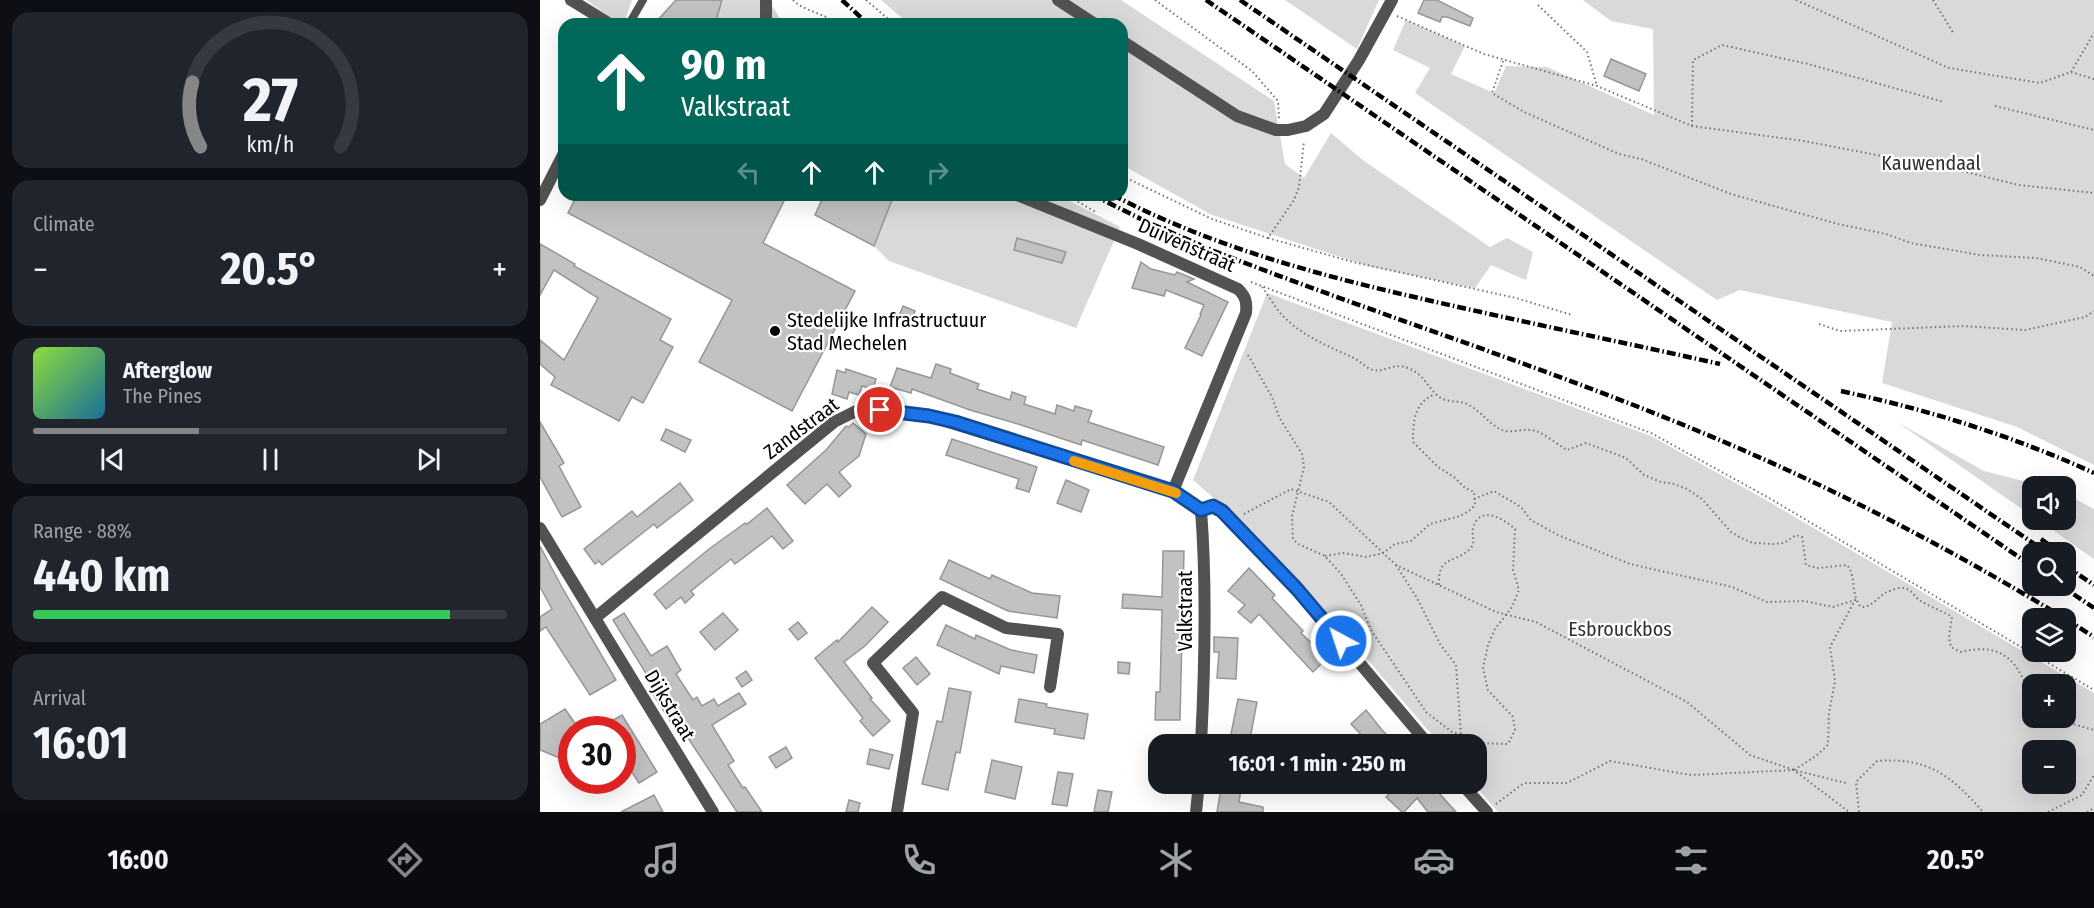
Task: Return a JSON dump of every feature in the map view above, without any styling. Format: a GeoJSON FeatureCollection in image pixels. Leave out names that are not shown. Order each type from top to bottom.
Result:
{"type":"FeatureCollection","features":[{"type":"Feature","properties":{"kind":"street"},"geometry":{"type":"LineString","coordinates":[[571,0],[600,18]]}},
{"type":"Feature","properties":{"kind":"street"},"geometry":{"type":"LineString","coordinates":[[765,0],[766,18]]}},
{"type":"Feature","properties":{"kind":"street"},"geometry":{"type":"LineString","coordinates":[[1058,0],[1086,18]]}},
{"type":"Feature","properties":{"kind":"street"},"geometry":{"type":"LineString","coordinates":[[1128,45],[1237,116],[1279,130],[1306,126],[1317,120],[1334,100],[1390,6]]}},
{"type":"Feature","properties":{"kind":"street"},"geometry":{"type":"LineString","coordinates":[[540,200],[558,165]]}},
{"type":"Feature","properties":{"kind":"street","name":"Duivenstraat"},"geometry":{"type":"LineString","coordinates":[[1032,201],[1138,244],[1238,289],[1247,302],[1246,313],[1173,491]]}},
{"type":"Feature","properties":{"kind":"street","name":"Zandstraat"},"geometry":{"type":"LineString","coordinates":[[596,618],[834,422],[856,411],[891,411],[946,420],[1173,491]]}},
{"type":"Feature","properties":{"kind":"street"},"geometry":{"type":"LineString","coordinates":[[1173,491],[1201,510],[1213,506],[1222,511],[1297,589],[1420,734]]}},
{"type":"Feature","properties":{"kind":"street","name":"Valkstraat"},"geometry":{"type":"LineString","coordinates":[[1201,510],[1204,547],[1205,678],[1202,734]]}},
{"type":"Feature","properties":{"kind":"street"},"geometry":{"type":"LineString","coordinates":[[540,528],[596,618]]}},
{"type":"Feature","properties":{"kind":"street"},"geometry":{"type":"LineString","coordinates":[[897,812],[913,713],[873,663],[942,597],[1006,628],[1058,634],[1050,687]]}},
{"type":"Feature","properties":{"kind":"street","name":"Dijkstraat"},"geometry":{"type":"LineString","coordinates":[[596,618],[605,637],[713,812]]}},
{"type":"Feature","properties":{"kind":"street"},"geometry":{"type":"LineString","coordinates":[[1196,812],[1198,794]]}},
{"type":"Feature","properties":{"kind":"street"},"geometry":{"type":"LineString","coordinates":[[1471,794],[1487,812]]}},
{"type":"Feature","properties":{"kind":"lane"},"geometry":{"type":"LineString","coordinates":[[632,18],[643,0]]}},
{"type":"Feature","properties":{"kind":"path"},"geometry":{"type":"LineString","coordinates":[[793,0],[800,8],[829,18]]}},
{"type":"Feature","properties":{"kind":"path"},"geometry":{"type":"LineString","coordinates":[[866,0],[887,18]]}},
{"type":"Feature","properties":{"kind":"path"},"geometry":{"type":"LineString","coordinates":[[1155,0],[1252,71],[1278,101],[1279,130]]}},
{"type":"Feature","properties":{"kind":"path"},"geometry":{"type":"LineString","coordinates":[[1796,0],[1950,68],[2040,83],[2071,72],[2094,79]]}},
{"type":"Feature","properties":{"kind":"path"},"geometry":{"type":"LineString","coordinates":[[1933,0],[1954,34]]}},
{"type":"Feature","properties":{"kind":"path"},"geometry":{"type":"LineString","coordinates":[[1538,4],[1587,52],[1597,86]]}},
{"type":"Feature","properties":{"kind":"path"},"geometry":{"type":"LineString","coordinates":[[1390,6],[1503,61],[1597,86],[1692,126],[1804,141],[1970,172],[2019,185],[2094,193]]}},
{"type":"Feature","properties":{"kind":"path"},"geometry":{"type":"LineString","coordinates":[[2071,72],[2094,33]]}},
{"type":"Feature","properties":{"kind":"path"},"geometry":{"type":"LineString","coordinates":[[1692,126],[1693,60],[1722,45],[1808,64],[1944,102]]}},
{"type":"Feature","properties":{"kind":"path"},"geometry":{"type":"LineString","coordinates":[[1503,61],[1492,93],[1524,112],[1619,154],[1641,159],[1731,194],[1838,224],[1886,234],[1911,243],[1980,255],[2036,258],[2080,267],[2094,276]]}},
{"type":"Feature","properties":{"kind":"path"},"geometry":{"type":"LineString","coordinates":[[1995,106],[2094,130]]}},
{"type":"Feature","properties":{"kind":"path"},"geometry":{"type":"LineString","coordinates":[[1268,238],[1291,206],[1299,187],[1306,126]]}},
{"type":"Feature","properties":{"kind":"path"},"geometry":{"type":"LineString","coordinates":[[1128,179],[1212,219],[1268,238],[1353,262],[1516,298],[1572,315]]}},
{"type":"Feature","properties":{"kind":"path"},"geometry":{"type":"LineString","coordinates":[[1077,201],[1085,205]]}},
{"type":"Feature","properties":{"kind":"path"},"geometry":{"type":"LineString","coordinates":[[1487,812],[1524,783],[1567,783],[1610,761],[1691,775],[1794,770],[1816,756],[1828,745],[1829,712],[1835,681],[1830,647],[1855,600],[1852,571],[1847,565],[1818,568],[1806,565],[1802,537],[1796,534],[1784,543],[1774,544],[1753,543],[1731,532],[1702,499],[1674,484],[1661,482],[1644,475],[1626,458],[1587,443],[1567,450],[1536,431],[1523,429],[1504,431],[1496,428],[1465,402],[1446,401],[1436,394],[1417,372],[1392,365],[1377,371],[1368,369],[1359,361],[1315,339],[1283,316],[1262,287],[1651,433],[1769,498],[2094,690]]}},
{"type":"Feature","properties":{"kind":"path"},"geometry":{"type":"LineString","coordinates":[[1820,324],[1840,331],[1963,326],[2025,330],[2085,317],[2094,311]]}},
{"type":"Feature","properties":{"kind":"path"},"geometry":{"type":"LineString","coordinates":[[1248,355],[1272,397],[1279,417],[1302,454],[1304,467],[1292,516],[1293,539],[1298,544],[1325,556],[1341,574],[1361,605],[1371,630],[1426,712],[1458,734]]}},
{"type":"Feature","properties":{"kind":"path"},"geometry":{"type":"LineString","coordinates":[[1325,556],[1343,553],[1366,557],[1383,553],[1395,544],[1411,541],[1430,524],[1460,516],[1472,509],[1475,503],[1474,492],[1465,488],[1454,477],[1438,467],[1413,442],[1413,421],[1418,408],[1436,394]]}},
{"type":"Feature","properties":{"kind":"path"},"geometry":{"type":"LineString","coordinates":[[1232,522],[1252,508],[1291,489],[1329,502],[1396,565],[1417,598],[1440,644],[1456,665],[1461,734]]}},
{"type":"Feature","properties":{"kind":"path"},"geometry":{"type":"LineString","coordinates":[[1474,499],[1494,491],[1521,507],[1531,520],[1558,535],[1630,564],[1732,587],[1767,602],[1804,601],[1833,607],[1855,600]]}},
{"type":"Feature","properties":{"kind":"path"},"geometry":{"type":"LineString","coordinates":[[1439,585],[1438,573],[1444,562],[1470,549],[1474,540],[1473,528],[1479,519],[1488,514],[1502,518],[1515,529],[1513,570],[1519,590],[1507,615],[1491,637],[1483,668],[1488,690],[1513,717],[1515,730],[1508,744],[1487,743]]}},
{"type":"Feature","properties":{"kind":"path"},"geometry":{"type":"LineString","coordinates":[[1396,565],[1496,612],[1536,622],[1687,702],[1750,755],[1794,770],[1846,783]]}},
{"type":"Feature","properties":{"kind":"path"},"geometry":{"type":"LineString","coordinates":[[1855,600],[1861,607],[1865,607],[1895,589],[1903,588],[1911,591],[1917,598],[1952,617],[1949,638],[1951,647],[1961,652],[1977,648],[2003,653],[2022,676]]}},
{"type":"Feature","properties":{"kind":"path"},"geometry":{"type":"LineString","coordinates":[[2076,725],[2094,730]]}},
{"type":"Feature","properties":{"kind":"path"},"geometry":{"type":"LineString","coordinates":[[1859,812],[1856,782],[1877,761],[1898,759],[1930,767],[1947,776],[1983,812]]}},
{"type":"Feature","properties":{"kind":"path"},"geometry":{"type":"LineString","coordinates":[[1794,770],[1850,812]]}},
{"type":"Feature","properties":{"kind":"path"},"geometry":{"type":"LineString","coordinates":[[2048,812],[2082,795],[2094,775]]}},
{"type":"Feature","properties":{"kind":"path"},"geometry":{"type":"LineString","coordinates":[[2087,812],[2094,808]]}},
{"type":"Feature","properties":{"kind":"green space"},"geometry":{"type":"Polygon","coordinates":[[[586,0],[632,0],[626,18],[611,18],[586,0]]]}},
{"type":"Feature","properties":{"kind":"green space"},"geometry":{"type":"Polygon","coordinates":[[[722,0],[768,0],[780,18],[717,18],[722,0]]]}},
{"type":"Feature","properties":{"kind":"green space"},"geometry":{"type":"Polygon","coordinates":[[[881,0],[1121,0],[1274,101],[1285,164],[1304,178],[1331,133],[1364,161],[1490,247],[1507,238],[1533,252],[1526,280],[1491,265],[1475,288],[1371,267],[1212,215],[1128,168],[1128,18],[902,18],[881,0]]]}},
{"type":"Feature","properties":{"kind":"green space"},"geometry":{"type":"Polygon","coordinates":[[[1285,0],[1379,0],[1357,49],[1285,0]]]}},
{"type":"Feature","properties":{"kind":"green space","name":"Kauwendaal"},"geometry":{"type":"Polygon","coordinates":[[[1583,0],[2094,0],[2094,465],[2017,427],[1882,383],[1892,322],[1740,290],[1717,300],[1415,93],[1430,68],[1393,50],[1406,20],[1465,46],[1451,74],[1494,93],[1506,66],[1547,67],[1654,115],[1653,29],[1611,21],[1583,0]]]}},
{"type":"Feature","properties":{"kind":"green space"},"geometry":{"type":"Polygon","coordinates":[[[892,201],[1070,201],[1120,227],[1076,328],[889,261],[874,246],[892,201]]]}},
{"type":"Feature","properties":{"kind":"green space","name":"Esbrouckbos"},"geometry":{"type":"Polygon","coordinates":[[[1267,293],[1651,436],[1766,500],[2022,651],[2022,662],[2041,662],[2062,674],[2022,674],[2022,728],[2076,728],[2076,682],[2094,693],[2094,812],[1498,812],[1482,794],[1487,794],[1487,734],[1431,734],[1291,574],[1227,510],[1193,480],[1267,293]]]}},
{"type":"Feature","properties":{"kind":"green space"},"geometry":{"type":"Polygon","coordinates":[[[1897,422],[1984,471],[2022,481],[2022,509],[1897,422]]]}},
{"type":"Feature","properties":{"kind":"green space"},"geometry":{"type":"Polygon","coordinates":[[[2076,499],[2094,509],[2094,559],[2076,546],[2076,542],[2070,542],[2053,530],[2076,530],[2076,499]]]}},
{"type":"Feature","properties":{"kind":"building"},"geometry":{"type":"Polygon","coordinates":[[[676,0],[722,0],[717,18],[660,18],[676,0]]]}},
{"type":"Feature","properties":{"kind":"building"},"geometry":{"type":"Polygon","coordinates":[[[1424,0],[1437,0],[1473,18],[1470,26],[1447,17],[1442,17],[1440,22],[1418,13],[1424,0]]]}},
{"type":"Feature","properties":{"kind":"building"},"geometry":{"type":"Polygon","coordinates":[[[1611,59],[1646,74],[1639,91],[1604,76],[1611,59]]]}},
{"type":"Feature","properties":{"kind":"building","name":"Stedelijke Infrastructuur Stad Mechelen"},"geometry":{"type":"Polygon","coordinates":[[[574,201],[784,201],[763,243],[855,291],[792,411],[699,362],[732,300],[568,213],[574,201]]]}},
{"type":"Feature","properties":{"kind":"building"},"geometry":{"type":"Polygon","coordinates":[[[821,201],[892,201],[874,246],[815,215],[821,201]]]}},
{"type":"Feature","properties":{"kind":"building"},"geometry":{"type":"Polygon","coordinates":[[[1017,238],[1066,252],[1062,263],[1014,250],[1017,238]]]}},
{"type":"Feature","properties":{"kind":"building"},"geometry":{"type":"Polygon","coordinates":[[[540,244],[575,264],[574,266],[671,319],[660,340],[673,347],[643,403],[632,397],[619,421],[551,385],[555,377],[540,364],[540,340],[564,360],[598,298],[554,270],[540,295],[540,244]]]}},
{"type":"Feature","properties":{"kind":"building"},"geometry":{"type":"Polygon","coordinates":[[[1141,262],[1151,269],[1175,275],[1177,272],[1194,279],[1187,282],[1228,302],[1202,356],[1185,348],[1204,305],[1166,290],[1164,296],[1132,288],[1141,262]]]}},
{"type":"Feature","properties":{"kind":"building"},"geometry":{"type":"Polygon","coordinates":[[[903,306],[915,311],[911,323],[898,318],[903,306]]]}},
{"type":"Feature","properties":{"kind":"building"},"geometry":{"type":"Polygon","coordinates":[[[936,364],[951,369],[950,373],[979,384],[977,389],[1010,400],[1012,392],[1026,397],[1024,404],[1055,414],[1057,405],[1074,411],[1075,406],[1092,411],[1088,422],[1164,447],[1158,465],[1082,440],[1081,445],[912,389],[911,393],[890,387],[897,368],[931,378],[936,364]]]}},
{"type":"Feature","properties":{"kind":"building"},"geometry":{"type":"Polygon","coordinates":[[[846,369],[876,379],[873,389],[862,386],[859,395],[849,392],[847,399],[832,394],[837,370],[845,373],[846,369]]]}},
{"type":"Feature","properties":{"kind":"building"},"geometry":{"type":"Polygon","coordinates":[[[540,422],[564,463],[559,466],[581,507],[562,517],[540,477],[540,422]]]}},
{"type":"Feature","properties":{"kind":"building"},"geometry":{"type":"Polygon","coordinates":[[[853,423],[866,434],[859,456],[839,472],[851,486],[839,497],[827,484],[805,504],[787,485],[826,450],[846,426],[849,427],[853,423]]]}},
{"type":"Feature","properties":{"kind":"building"},"geometry":{"type":"Polygon","coordinates":[[[666,429],[691,440],[685,452],[661,440],[666,429]]]}},
{"type":"Feature","properties":{"kind":"building"},"geometry":{"type":"Polygon","coordinates":[[[952,439],[1037,467],[1029,492],[1016,488],[1019,479],[946,455],[952,439]]]}},
{"type":"Feature","properties":{"kind":"building"},"geometry":{"type":"Polygon","coordinates":[[[1066,480],[1089,490],[1081,512],[1057,503],[1066,480]]]}},
{"type":"Feature","properties":{"kind":"building"},"geometry":{"type":"Polygon","coordinates":[[[680,483],[693,500],[657,528],[654,524],[602,565],[599,561],[595,564],[584,549],[632,511],[637,517],[680,483]]]}},
{"type":"Feature","properties":{"kind":"building"},"geometry":{"type":"Polygon","coordinates":[[[767,508],[793,541],[783,549],[772,536],[735,564],[731,559],[691,591],[694,595],[685,603],[681,597],[666,609],[654,594],[709,549],[767,508]]]}},
{"type":"Feature","properties":{"kind":"building"},"geometry":{"type":"Polygon","coordinates":[[[540,546],[616,680],[590,695],[546,627],[540,631],[540,617],[552,609],[540,587],[540,546]]]}},
{"type":"Feature","properties":{"kind":"building"},"geometry":{"type":"Polygon","coordinates":[[[1163,551],[1184,551],[1180,720],[1155,720],[1156,692],[1160,692],[1162,610],[1122,608],[1123,594],[1162,597],[1163,551]]]}},
{"type":"Feature","properties":{"kind":"building"},"geometry":{"type":"Polygon","coordinates":[[[949,560],[990,579],[992,575],[1032,593],[1060,596],[1057,618],[1008,611],[940,579],[949,560]]]}},
{"type":"Feature","properties":{"kind":"building"},"geometry":{"type":"Polygon","coordinates":[[[1249,568],[1275,595],[1272,598],[1303,631],[1301,633],[1327,658],[1313,672],[1259,614],[1251,623],[1238,612],[1245,605],[1228,591],[1249,568]]]}},
{"type":"Feature","properties":{"kind":"building"},"geometry":{"type":"Polygon","coordinates":[[[872,607],[888,622],[865,646],[844,662],[872,698],[870,699],[890,721],[873,736],[860,721],[863,718],[815,658],[837,640],[838,642],[872,607]]]}},
{"type":"Feature","properties":{"kind":"building"},"geometry":{"type":"Polygon","coordinates":[[[624,613],[651,656],[667,646],[681,670],[676,674],[693,700],[697,697],[702,706],[714,699],[718,706],[739,693],[746,704],[712,725],[734,761],[728,765],[762,812],[737,812],[682,729],[677,732],[651,691],[655,688],[613,620],[624,613]]]}},
{"type":"Feature","properties":{"kind":"building"},"geometry":{"type":"Polygon","coordinates":[[[723,613],[738,630],[715,650],[700,632],[723,613]]]}},
{"type":"Feature","properties":{"kind":"building"},"geometry":{"type":"Polygon","coordinates":[[[798,622],[807,633],[798,640],[789,629],[798,622]]]}},
{"type":"Feature","properties":{"kind":"building"},"geometry":{"type":"Polygon","coordinates":[[[946,625],[975,639],[976,635],[1011,650],[1037,655],[1034,673],[1001,666],[999,674],[937,645],[946,625]]]}},
{"type":"Feature","properties":{"kind":"building"},"geometry":{"type":"Polygon","coordinates":[[[1214,637],[1238,638],[1236,679],[1217,678],[1219,652],[1214,652],[1214,637]]]}},
{"type":"Feature","properties":{"kind":"building"},"geometry":{"type":"Polygon","coordinates":[[[916,657],[930,674],[917,685],[903,668],[916,657]]]}},
{"type":"Feature","properties":{"kind":"building"},"geometry":{"type":"Polygon","coordinates":[[[1118,662],[1130,663],[1129,674],[1118,673],[1118,662]]]}},
{"type":"Feature","properties":{"kind":"building"},"geometry":{"type":"Polygon","coordinates":[[[746,671],[752,680],[742,687],[736,678],[746,671]]]}},
{"type":"Feature","properties":{"kind":"building"},"geometry":{"type":"Polygon","coordinates":[[[949,688],[971,692],[960,753],[956,752],[948,790],[922,784],[937,721],[942,722],[949,688]]]}},
{"type":"Feature","properties":{"kind":"building"},"geometry":{"type":"Polygon","coordinates":[[[1019,699],[1047,704],[1046,707],[1088,714],[1084,739],[1054,734],[1055,729],[1015,722],[1019,699]]]}},
{"type":"Feature","properties":{"kind":"building"},"geometry":{"type":"Polygon","coordinates":[[[1238,699],[1257,702],[1251,734],[1231,734],[1238,699]]]}},
{"type":"Feature","properties":{"kind":"building"},"geometry":{"type":"Polygon","coordinates":[[[565,709],[570,716],[558,716],[558,757],[540,750],[540,724],[565,709]]]}},
{"type":"Feature","properties":{"kind":"building"},"geometry":{"type":"Polygon","coordinates":[[[1366,710],[1386,734],[1360,734],[1351,724],[1366,710]]]}},
{"type":"Feature","properties":{"kind":"building"},"geometry":{"type":"Polygon","coordinates":[[[636,738],[657,772],[639,783],[636,778],[636,738]]]}},
{"type":"Feature","properties":{"kind":"building"},"geometry":{"type":"Polygon","coordinates":[[[786,747],[792,758],[776,768],[769,757],[786,747]]]}},
{"type":"Feature","properties":{"kind":"building"},"geometry":{"type":"Polygon","coordinates":[[[870,749],[893,755],[889,769],[867,764],[870,749]]]}},
{"type":"Feature","properties":{"kind":"building"},"geometry":{"type":"Polygon","coordinates":[[[992,760],[1022,767],[1015,799],[985,792],[992,760]]]}},
{"type":"Feature","properties":{"kind":"building"},"geometry":{"type":"Polygon","coordinates":[[[1058,772],[1073,774],[1067,806],[1052,804],[1058,772]]]}},
{"type":"Feature","properties":{"kind":"building"},"geometry":{"type":"Polygon","coordinates":[[[1098,790],[1112,792],[1108,812],[1094,812],[1098,790]]]}},
{"type":"Feature","properties":{"kind":"building"},"geometry":{"type":"Polygon","coordinates":[[[1220,794],[1240,794],[1239,802],[1263,807],[1263,812],[1217,812],[1220,794]]]}},
{"type":"Feature","properties":{"kind":"building"},"geometry":{"type":"Polygon","coordinates":[[[1389,794],[1440,794],[1456,812],[1428,812],[1417,798],[1402,812],[1386,797],[1389,794]]]}},
{"type":"Feature","properties":{"kind":"building"},"geometry":{"type":"Polygon","coordinates":[[[654,795],[663,812],[621,812],[654,795]]]}},
{"type":"Feature","properties":{"kind":"building"},"geometry":{"type":"Polygon","coordinates":[[[849,800],[860,803],[858,812],[846,812],[849,800]]]}},
{"type":"Feature","properties":{"kind":"railway"},"geometry":{"type":"LineString","coordinates":[[842,0],[862,18]]}},
{"type":"Feature","properties":{"kind":"railway"},"geometry":{"type":"LineString","coordinates":[[1206,0],[2022,559]]}},
{"type":"Feature","properties":{"kind":"railway"},"geometry":{"type":"LineString","coordinates":[[1240,0],[2031,542]]}},
{"type":"Feature","properties":{"kind":"railway"},"geometry":{"type":"LineString","coordinates":[[1105,201],[1214,251],[1568,380],[1735,446],[1878,514],[1972,564],[2047,608]]}},
{"type":"Feature","properties":{"kind":"railway"},"geometry":{"type":"LineString","coordinates":[[1125,201],[1237,248],[1366,286],[1720,364]]}},
{"type":"Feature","properties":{"kind":"railway"},"geometry":{"type":"LineString","coordinates":[[1841,391],[1970,425],[2033,447],[2094,473]]}},
{"type":"Feature","properties":{"kind":"railway"},"geometry":{"type":"LineString","coordinates":[[2041,539],[2045,542]]}},
{"type":"Feature","properties":{"kind":"railway"},"geometry":{"type":"LineString","coordinates":[[2076,573],[2094,585]]}},
{"type":"Feature","properties":{"kind":"railway"},"geometry":{"type":"LineString","coordinates":[[2076,596],[2094,608]]}},
{"type":"Feature","properties":{"kind":"railway"},"geometry":{"type":"LineString","coordinates":[[2076,625],[2094,637]]}},
{"type":"Feature","properties":{"kind":"slow traffic"},"geometry":{"type":"LineString","coordinates":[[1074,461],[1176,493]]}},
{"type":"Feature","properties":{"kind":"place","name":"Stedelijke Infrastructuur Stad Mechelen"},"geometry":{"type":"Point","coordinates":[775,331]}},
{"type":"Feature","properties":{"kind":"route"},"geometry":{"type":"LineString","coordinates":[[880,410],[929,416],[955,422],[1173,491],[1201,510],[1213,506],[1222,511],[1297,589],[1341,641]]}}]}
